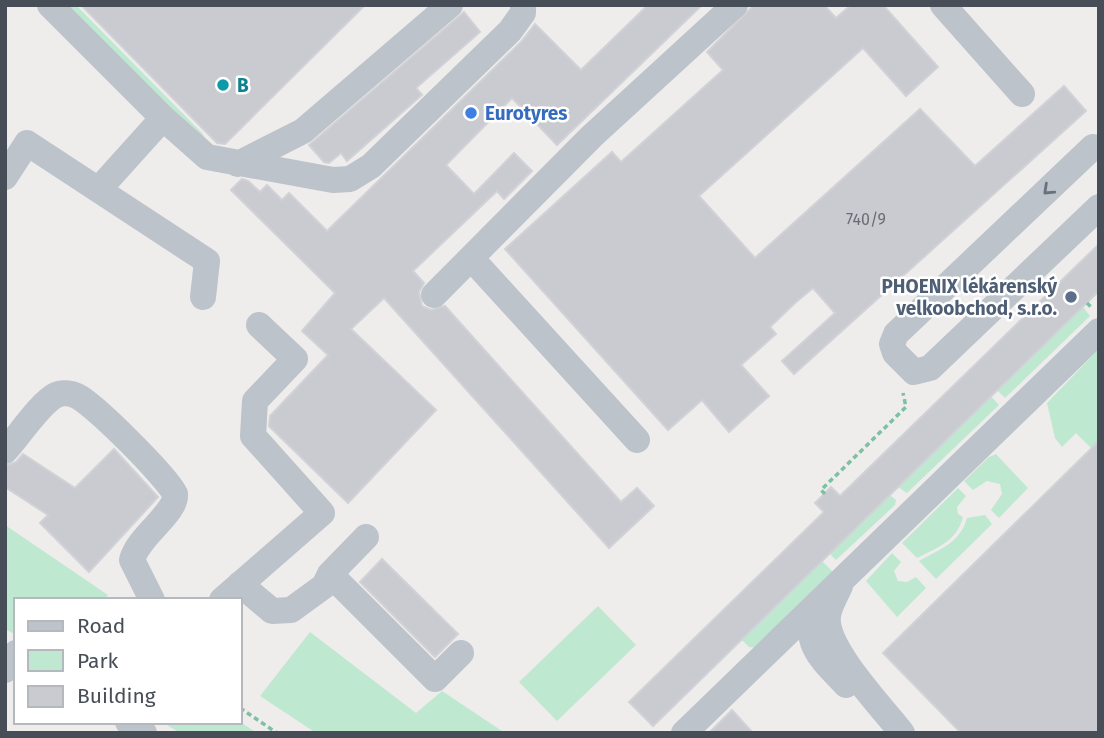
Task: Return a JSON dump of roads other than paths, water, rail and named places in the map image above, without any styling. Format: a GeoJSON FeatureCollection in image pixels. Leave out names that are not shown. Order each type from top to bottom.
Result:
{"type":"FeatureCollection","features":[{"type":"Feature","properties":{"kind":"street"},"geometry":{"type":"LineString","coordinates":[[50,5],[163,118],[207,157],[333,180],[350,179],[361,174],[510,31],[523,13],[523,5]]}},
{"type":"Feature","properties":{"kind":"street"},"geometry":{"type":"LineString","coordinates":[[238,164],[303,131],[450,5]]}},
{"type":"Feature","properties":{"kind":"street"},"geometry":{"type":"LineString","coordinates":[[435,295],[592,136],[735,5]]}},
{"type":"Feature","properties":{"kind":"street"},"geometry":{"type":"LineString","coordinates":[[943,5],[1022,94]]}},
{"type":"Feature","properties":{"kind":"street"},"geometry":{"type":"LineString","coordinates":[[99,189],[163,118]]}},
{"type":"Feature","properties":{"kind":"street"},"geometry":{"type":"LineString","coordinates":[[5,177],[27,143],[207,261],[203,297]]}},
{"type":"Feature","properties":{"kind":"street"},"geometry":{"type":"LineString","coordinates":[[1099,148],[1093,147],[896,334],[892,349],[910,368],[920,373],[930,368],[1099,207]]}},
{"type":"Feature","properties":{"kind":"street"},"geometry":{"type":"LineString","coordinates":[[471,258],[636,440]]}},
{"type":"Feature","properties":{"kind":"street"},"geometry":{"type":"LineString","coordinates":[[259,325],[295,359],[255,401],[253,436],[322,513],[231,592],[272,611],[286,612],[324,586],[330,574],[366,537]]}},
{"type":"Feature","properties":{"kind":"street"},"geometry":{"type":"LineString","coordinates":[[684,733],[1099,331]]}},
{"type":"Feature","properties":{"kind":"street"},"geometry":{"type":"LineString","coordinates":[[5,451],[56,395],[71,394],[87,402],[149,464],[173,489],[176,500],[135,549],[132,560],[151,598]]}},
{"type":"Feature","properties":{"kind":"street"},"geometry":{"type":"LineString","coordinates":[[330,574],[435,679],[461,653]]}},
{"type":"Feature","properties":{"kind":"street"},"geometry":{"type":"LineString","coordinates":[[841,582],[828,617],[829,633],[853,670],[902,733]]}},
{"type":"Feature","properties":{"kind":"street"},"geometry":{"type":"LineString","coordinates":[[813,609],[808,628],[819,656],[885,733]]}},
{"type":"Feature","properties":{"kind":"street"},"geometry":{"type":"LineString","coordinates":[[5,670],[14,654]]}},
{"type":"Feature","properties":{"kind":"place","name":"B"},"geometry":{"type":"Point","coordinates":[223,85]}},
{"type":"Feature","properties":{"kind":"place","name":"Eurotyres"},"geometry":{"type":"Point","coordinates":[471,113]}},
{"type":"Feature","properties":{"kind":"place","name":"PHOENIX lékárenský velkoobchod, s.r.o."},"geometry":{"type":"Point","coordinates":[1071,297]}}]}
